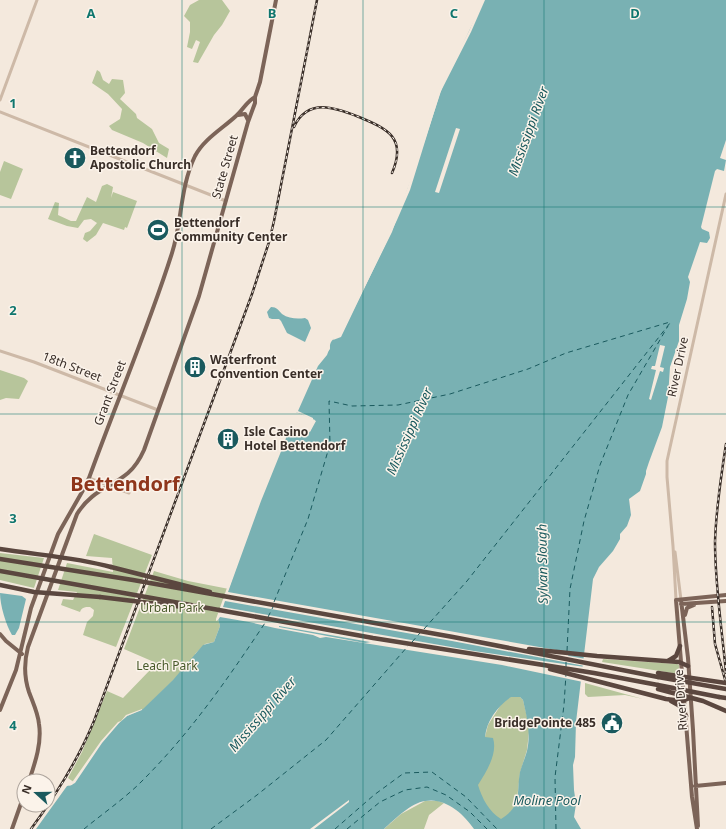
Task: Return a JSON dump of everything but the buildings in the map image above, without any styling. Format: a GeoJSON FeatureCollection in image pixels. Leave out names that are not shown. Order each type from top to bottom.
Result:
{"type":"FeatureCollection","features":[{"type":"Feature","properties":{"kind":"highway"},"geometry":{"type":"LineString","coordinates":[[0,549],[50,556],[61,556],[198,588],[223,596]]}},
{"type":"Feature","properties":{"kind":"highway"},"geometry":{"type":"LineString","coordinates":[[0,559],[133,580],[639,672],[726,683]]}},
{"type":"Feature","properties":{"kind":"highway"},"geometry":{"type":"LineString","coordinates":[[0,571],[388,640],[638,681],[703,701],[726,711]]}},
{"type":"Feature","properties":{"kind":"highway"},"geometry":{"type":"LineString","coordinates":[[0,585],[37,592],[100,597],[219,610]]}},
{"type":"Feature","properties":{"kind":"highway"},"geometry":{"type":"LineString","coordinates":[[668,661],[676,656],[680,646]]}},
{"type":"Feature","properties":{"kind":"highway"},"geometry":{"type":"LineString","coordinates":[[509,648],[668,661],[682,663],[688,666]]}},
{"type":"Feature","properties":{"kind":"highway"},"geometry":{"type":"LineString","coordinates":[[531,664],[666,699],[685,700],[690,698]]}},
{"type":"Feature","properties":{"kind":"highway"},"geometry":{"type":"LineString","coordinates":[[658,675],[726,689]]}},
{"type":"Feature","properties":{"kind":"highway"},"geometry":{"type":"LineString","coordinates":[[658,687],[726,698]]}},
{"type":"Feature","properties":{"kind":"highway"},"geometry":{"type":"LineString","coordinates":[[666,699],[679,705],[683,709],[686,716]]}},
{"type":"Feature","properties":{"kind":"main road","name":"State Street"},"geometry":{"type":"LineString","coordinates":[[61,556],[73,523],[84,503],[131,470],[138,462],[144,450],[198,296],[248,122],[255,103],[276,0]]}},
{"type":"Feature","properties":{"kind":"main road","name":"Grant Street"},"geometry":{"type":"LineString","coordinates":[[0,710],[16,670],[29,616],[50,556],[60,530],[89,478],[149,320],[173,250],[185,185],[192,164],[199,150],[208,139],[237,116],[248,101],[255,97]]}},
{"type":"Feature","properties":{"kind":"main road"},"geometry":{"type":"LineString","coordinates":[[237,116],[244,113],[247,114],[248,122]]}},
{"type":"Feature","properties":{"kind":"main road"},"geometry":{"type":"LineString","coordinates":[[32,773],[36,760],[40,733],[37,713],[26,680],[26,657],[28,647],[61,556]]}},
{"type":"Feature","properties":{"kind":"main road"},"geometry":{"type":"LineString","coordinates":[[681,602],[726,595]]}},
{"type":"Feature","properties":{"kind":"main road"},"geometry":{"type":"LineString","coordinates":[[686,640],[686,611],[689,606],[726,601]]}},
{"type":"Feature","properties":{"kind":"main road"},"geometry":{"type":"LineString","coordinates":[[676,602],[700,604]]}},
{"type":"Feature","properties":{"kind":"main road","name":"River Drive"},"geometry":{"type":"LineString","coordinates":[[676,602],[691,786],[698,829]]}},
{"type":"Feature","properties":{"kind":"main road","name":"River Drive"},"geometry":{"type":"LineString","coordinates":[[681,602],[688,666],[698,829]]}},
{"type":"Feature","properties":{"kind":"main road"},"geometry":{"type":"LineString","coordinates":[[0,634],[6,641],[26,657]]}},
{"type":"Feature","properties":{"kind":"main road"},"geometry":{"type":"LineString","coordinates":[[691,786],[726,783]]}},
{"type":"Feature","properties":{"kind":"main road"},"geometry":{"type":"LineString","coordinates":[[13,829],[18,813]]}},
{"type":"Feature","properties":{"kind":"street"},"geometry":{"type":"LineString","coordinates":[[0,100],[37,0]]}},
{"type":"Feature","properties":{"kind":"street"},"geometry":{"type":"LineString","coordinates":[[0,112],[226,201]]}},
{"type":"Feature","properties":{"kind":"street","name":"River Drive"},"geometry":{"type":"LineString","coordinates":[[676,602],[667,461],[726,194]]}},
{"type":"Feature","properties":{"kind":"street","name":"18th Street"},"geometry":{"type":"LineString","coordinates":[[0,351],[34,362],[158,410]]}},
{"type":"Feature","properties":{"kind":"street"},"geometry":{"type":"LineString","coordinates":[[89,478],[129,494]]}},
{"type":"Feature","properties":{"kind":"street","name":"River Drive"},"geometry":{"type":"LineString","coordinates":[[673,546],[681,602]]}},
{"type":"Feature","properties":{"kind":"green space"},"geometry":{"type":"Polygon","coordinates":[[[199,0],[222,0],[230,11],[198,63],[193,62],[200,42],[196,40],[192,49],[187,47],[190,22],[184,16],[190,5],[199,0]]]}},
{"type":"Feature","properties":{"kind":"green space"},"geometry":{"type":"Polygon","coordinates":[[[97,70],[100,72],[103,80],[109,84],[112,79],[123,80],[125,93],[120,99],[136,114],[137,118],[152,129],[159,143],[169,149],[167,158],[143,143],[112,130],[109,126],[120,119],[122,109],[108,94],[92,83],[97,70]]]}},
{"type":"Feature","properties":{"kind":"green space"},"geometry":{"type":"Polygon","coordinates":[[[4,161],[23,169],[11,199],[0,195],[0,172],[4,161]]]}},
{"type":"Feature","properties":{"kind":"green space"},"geometry":{"type":"Polygon","coordinates":[[[107,184],[113,187],[111,198],[113,192],[137,201],[127,228],[125,227],[124,230],[103,223],[96,235],[87,242],[83,239],[85,233],[90,231],[97,223],[91,219],[84,220],[78,228],[67,226],[48,219],[55,202],[59,203],[58,215],[71,221],[76,221],[87,197],[96,202],[102,186],[107,184]]]}},
{"type":"Feature","properties":{"kind":"green space"},"geometry":{"type":"Polygon","coordinates":[[[0,370],[24,378],[28,381],[19,399],[6,398],[0,400],[0,370]]]}},
{"type":"Feature","properties":{"kind":"green space","name":"Urban Park"},"geometry":{"type":"Polygon","coordinates":[[[94,534],[152,555],[116,647],[83,635],[87,622],[93,616],[94,610],[90,607],[85,607],[80,612],[61,605],[63,599],[73,600],[77,592],[58,590],[67,563],[113,572],[112,558],[86,556],[94,534]]]}},
{"type":"Feature","properties":{"kind":"green space"},"geometry":{"type":"Polygon","coordinates":[[[0,553],[44,558],[34,588],[0,580],[0,553]]]}},
{"type":"Feature","properties":{"kind":"green space","name":"Leach Park"},"geometry":{"type":"Polygon","coordinates":[[[154,571],[188,581],[229,589],[218,619],[220,626],[214,642],[205,644],[195,654],[201,653],[144,709],[127,716],[119,723],[88,763],[75,783],[68,778],[82,752],[107,691],[123,698],[151,669],[154,662],[124,649],[154,571]]]}},
{"type":"Feature","properties":{"kind":"green space"},"geometry":{"type":"Polygon","coordinates":[[[603,659],[677,664],[679,665],[679,674],[602,662],[603,659]]]}},
{"type":"Feature","properties":{"kind":"green space"},"geometry":{"type":"Polygon","coordinates":[[[585,683],[643,699],[625,695],[588,697],[585,694],[585,683]]]}},
{"type":"Feature","properties":{"kind":"green space"},"geometry":{"type":"Polygon","coordinates":[[[510,697],[520,697],[523,700],[529,725],[529,732],[527,750],[520,773],[516,808],[501,823],[471,792],[488,725],[502,703],[510,697]]]}},
{"type":"Feature","properties":{"kind":"green space"},"geometry":{"type":"Polygon","coordinates":[[[425,801],[438,801],[444,803],[429,815],[424,829],[384,829],[401,814],[425,801]]]}},
{"type":"Feature","properties":{"kind":"water"},"geometry":{"type":"Polygon","coordinates":[[[484,0],[726,0],[726,140],[720,158],[726,160],[724,171],[717,169],[715,171],[701,227],[709,232],[710,238],[707,243],[700,242],[688,277],[690,282],[687,299],[679,325],[679,341],[670,367],[668,397],[662,427],[646,474],[640,491],[629,499],[631,515],[627,526],[620,534],[620,539],[613,551],[599,567],[593,579],[576,722],[575,757],[573,765],[576,804],[574,817],[581,829],[474,829],[459,812],[447,804],[432,800],[420,802],[414,805],[403,812],[384,829],[314,829],[349,802],[349,800],[310,829],[36,829],[48,813],[56,813],[56,801],[67,786],[72,785],[102,742],[119,723],[127,716],[143,709],[173,680],[203,645],[214,642],[220,626],[218,619],[260,500],[290,427],[295,426],[310,431],[315,420],[296,412],[317,365],[330,349],[332,340],[341,335],[392,232],[443,85],[484,0]],[[511,697],[501,705],[490,720],[486,731],[485,737],[493,738],[494,750],[490,763],[478,785],[486,804],[493,813],[501,819],[513,809],[516,804],[520,772],[527,751],[529,732],[523,700],[520,697],[511,697]]]}},
{"type":"Feature","properties":{"kind":"water"},"geometry":{"type":"Polygon","coordinates":[[[271,307],[276,308],[288,317],[305,318],[308,320],[311,328],[305,342],[287,333],[279,319],[269,318],[267,312],[271,307]]]}},
{"type":"Feature","properties":{"kind":"water"},"geometry":{"type":"Polygon","coordinates":[[[0,593],[22,596],[26,599],[19,628],[15,635],[12,635],[10,631],[2,609],[0,593]]]}},
{"type":"Feature","properties":{"kind":"pier"},"geometry":{"type":"Polygon","coordinates":[[[482,0],[485,0],[471,32],[440,93],[410,190],[397,220],[341,337],[333,340],[335,336],[340,334],[390,231],[407,189],[441,84],[469,31],[482,0]]]}},
{"type":"Feature","properties":{"kind":"pier"},"geometry":{"type":"Polygon","coordinates":[[[456,128],[460,129],[439,193],[435,192],[456,128]]]}},
{"type":"Feature","properties":{"kind":"pier"},"geometry":{"type":"Polygon","coordinates":[[[329,345],[330,347],[327,355],[318,366],[298,411],[313,418],[313,420],[294,411],[316,364],[329,345]]]}},
{"type":"Feature","properties":{"kind":"pier"},"geometry":{"type":"Polygon","coordinates":[[[660,345],[665,346],[660,367],[664,368],[663,372],[660,371],[651,400],[649,399],[656,370],[651,369],[652,366],[655,366],[660,345]]]}},
{"type":"Feature","properties":{"kind":"pier"},"geometry":{"type":"Polygon","coordinates":[[[314,420],[316,421],[310,432],[291,427],[289,432],[291,433],[289,436],[287,435],[283,446],[286,447],[284,450],[282,449],[261,501],[228,592],[562,651],[569,656],[586,659],[585,666],[225,601],[223,607],[474,651],[585,667],[583,682],[502,665],[326,637],[320,638],[313,635],[220,617],[216,621],[258,500],[289,426],[293,424],[309,429],[314,420]],[[279,626],[365,643],[371,642],[279,626]]]}},
{"type":"Feature","properties":{"kind":"pier"},"geometry":{"type":"Polygon","coordinates":[[[142,709],[127,716],[119,723],[102,743],[75,783],[69,786],[101,741],[118,722],[121,721],[126,715],[142,709]]]}},
{"type":"Feature","properties":{"kind":"ferry route"},"geometry":{"type":"LineString","coordinates":[[274,602],[308,519],[330,444],[329,401],[352,406],[398,405],[450,394],[528,369],[566,353],[670,322]]}},
{"type":"Feature","properties":{"kind":"ferry route"},"geometry":{"type":"LineString","coordinates":[[424,629],[467,581],[670,323]]}},
{"type":"Feature","properties":{"kind":"ferry route"},"geometry":{"type":"LineString","coordinates":[[567,651],[570,589],[584,521],[600,465],[628,395],[668,326]]}},
{"type":"Feature","properties":{"kind":"ferry route"},"geometry":{"type":"LineString","coordinates":[[268,617],[273,607]]}},
{"type":"Feature","properties":{"kind":"ferry route"},"geometry":{"type":"LineString","coordinates":[[84,829],[138,785],[174,747],[207,706],[267,620]]}},
{"type":"Feature","properties":{"kind":"ferry route"},"geometry":{"type":"LineString","coordinates":[[412,642],[420,633]]}},
{"type":"Feature","properties":{"kind":"ferry route"},"geometry":{"type":"LineString","coordinates":[[211,829],[257,795],[326,740],[408,646]]}},
{"type":"Feature","properties":{"kind":"ferry route"},"geometry":{"type":"LineString","coordinates":[[566,660],[566,667]]}},
{"type":"Feature","properties":{"kind":"ferry route"},"geometry":{"type":"LineString","coordinates":[[556,829],[555,777],[564,705],[566,674]]}},
{"type":"Feature","properties":{"kind":"ferry route"},"geometry":{"type":"LineString","coordinates":[[335,829],[374,795],[404,773],[432,772],[466,797],[497,829]]}},
{"type":"Feature","properties":{"kind":"ferry route"},"geometry":{"type":"LineString","coordinates":[[347,829],[380,802],[405,790],[427,787],[446,795],[470,812],[487,829]]}},
{"type":"Feature","properties":{"kind":"railway"},"geometry":{"type":"LineString","coordinates":[[31,829],[66,777],[81,750],[94,721],[252,294],[269,242],[274,221],[317,0]]}},
{"type":"Feature","properties":{"kind":"railway"},"geometry":{"type":"LineString","coordinates":[[294,127],[300,118],[307,112],[315,108],[323,107],[332,108],[369,121],[386,131],[392,136],[396,143],[396,161],[392,173]]}},
{"type":"Feature","properties":{"kind":"railway"},"geometry":{"type":"LineString","coordinates":[[726,444],[715,542],[717,591],[726,673]]}},
{"type":"Feature","properties":{"kind":"railway"},"geometry":{"type":"LineString","coordinates":[[712,607],[715,644],[726,683]]}},
{"type":"Feature","properties":{"kind":"place","name":"Bettendorf Apostolic Church"},"geometry":{"type":"Point","coordinates":[75,158]}},
{"type":"Feature","properties":{"kind":"place","name":"Bettendorf Community Center"},"geometry":{"type":"Point","coordinates":[158,230]}},
{"type":"Feature","properties":{"kind":"place","name":"Waterfront Convention Center"},"geometry":{"type":"Point","coordinates":[195,367]}},
{"type":"Feature","properties":{"kind":"place","name":"Isle Casino Hotel Bettendorf"},"geometry":{"type":"Point","coordinates":[228,439]}},
{"type":"Feature","properties":{"kind":"place","name":"BridgePointe 485"},"geometry":{"type":"Point","coordinates":[612,723]}},
{"type":"Feature","properties":{"kind":"district","name":"Bettendorf"},"geometry":{"type":"Point","coordinates":[125,484]}},
{"type":"Feature","properties":{"kind":"water label","name":"Mississippi River"},"geometry":{"type":"Point","coordinates":[528,131]}},
{"type":"Feature","properties":{"kind":"water label","name":"Mississippi River"},"geometry":{"type":"Point","coordinates":[409,431]}},
{"type":"Feature","properties":{"kind":"water label","name":"Sylvan Slough"},"geometry":{"type":"Point","coordinates":[542,564]}},
{"type":"Feature","properties":{"kind":"water label","name":"Mississippi River"},"geometry":{"type":"Point","coordinates":[262,714]}},
{"type":"Feature","properties":{"kind":"water label","name":"Moline Pool"},"geometry":{"type":"Point","coordinates":[547,800]}}]}
